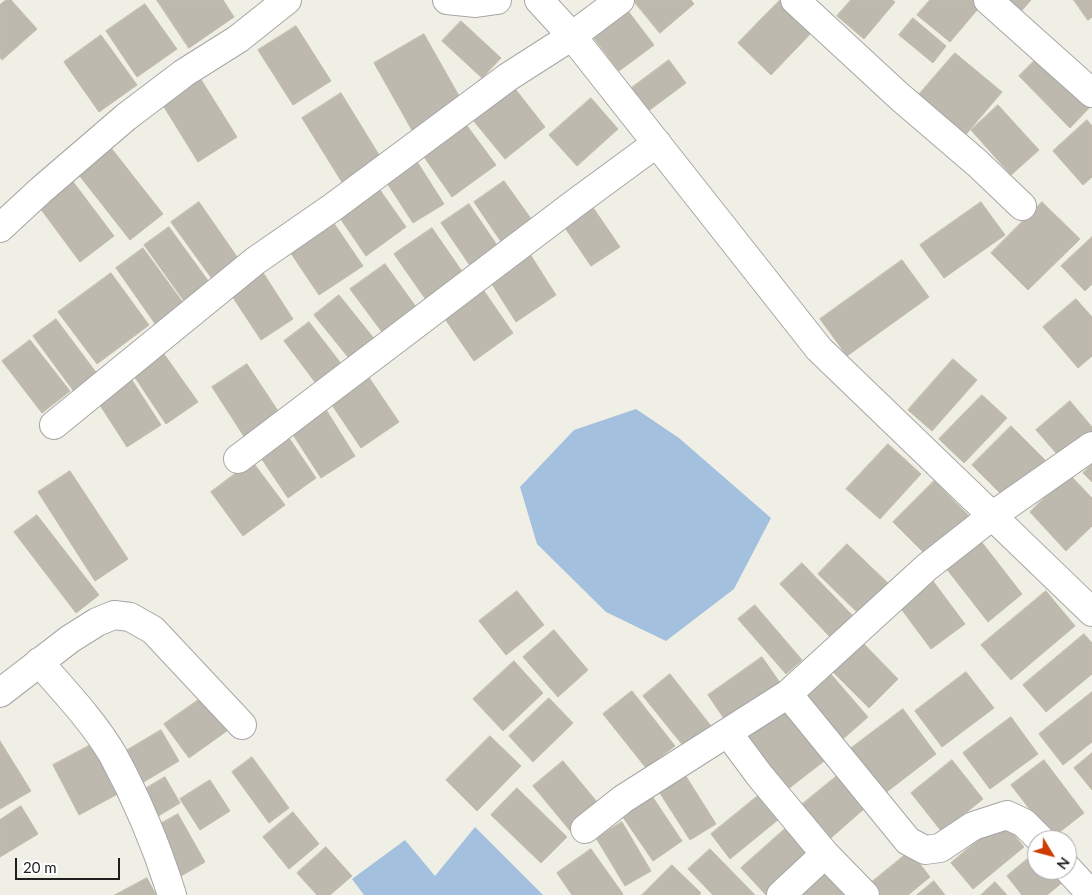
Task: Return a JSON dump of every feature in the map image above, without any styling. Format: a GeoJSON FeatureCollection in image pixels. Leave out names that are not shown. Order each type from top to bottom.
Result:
{"type":"FeatureCollection","features":[{"type":"Feature","properties":{"kind":"street"},"geometry":{"type":"LineString","coordinates":[[0,228],[126,117],[184,73],[238,39],[287,0]]}},
{"type":"Feature","properties":{"kind":"street"},"geometry":{"type":"LineString","coordinates":[[447,0],[476,3],[497,0]]}},
{"type":"Feature","properties":{"kind":"street"},"geometry":{"type":"LineString","coordinates":[[539,0],[572,36],[657,143],[675,169],[819,349],[1092,612]]}},
{"type":"Feature","properties":{"kind":"street"},"geometry":{"type":"LineString","coordinates":[[54,425],[255,261],[333,208],[508,78],[572,36],[620,0]]}},
{"type":"Feature","properties":{"kind":"street"},"geometry":{"type":"LineString","coordinates":[[795,0],[1022,206]]}},
{"type":"Feature","properties":{"kind":"street"},"geometry":{"type":"LineString","coordinates":[[988,0],[1092,93]]}},
{"type":"Feature","properties":{"kind":"street"},"geometry":{"type":"LineString","coordinates":[[238,460],[657,143]]}},
{"type":"Feature","properties":{"kind":"street"},"geometry":{"type":"LineString","coordinates":[[585,829],[623,799],[788,694],[928,567],[992,516],[1092,446]]}},
{"type":"Feature","properties":{"kind":"street"},"geometry":{"type":"LineString","coordinates":[[0,693],[70,639],[97,622],[114,615],[130,617],[153,630],[242,725]]}},
{"type":"Feature","properties":{"kind":"street"},"geometry":{"type":"LineString","coordinates":[[39,662],[85,714],[112,754],[161,860],[172,895]]}},
{"type":"Feature","properties":{"kind":"street"},"geometry":{"type":"LineString","coordinates":[[788,694],[908,841],[925,850],[940,848],[973,826],[1007,816],[1024,823],[1031,830]]}},
{"type":"Feature","properties":{"kind":"street"},"geometry":{"type":"LineString","coordinates":[[728,733],[760,776],[825,854],[865,895]]}},
{"type":"Feature","properties":{"kind":"street"},"geometry":{"type":"LineString","coordinates":[[781,895],[825,854]]}},
{"type":"Feature","properties":{"kind":"street"},"geometry":{"type":"LineString","coordinates":[[1077,879],[1092,895]]}},
{"type":"Feature","properties":{"kind":"water"},"geometry":{"type":"Polygon","coordinates":[[[636,409],[679,438],[771,518],[734,589],[666,641],[606,612],[537,544],[520,487],[574,430],[636,409]]]}},
{"type":"Feature","properties":{"kind":"water"},"geometry":{"type":"Polygon","coordinates":[[[475,827],[543,895],[364,895],[352,879],[405,840],[435,876],[475,827]]]}},
{"type":"Feature","properties":{"kind":"building"},"geometry":{"type":"Polygon","coordinates":[[[6,0],[11,0],[37,29],[2,60],[0,57],[0,5],[6,0]]]}},
{"type":"Feature","properties":{"kind":"building"},"geometry":{"type":"Polygon","coordinates":[[[157,0],[223,0],[234,17],[189,48],[157,0]]]}},
{"type":"Feature","properties":{"kind":"building"},"geometry":{"type":"Polygon","coordinates":[[[633,0],[691,0],[694,4],[660,33],[633,0]]]}},
{"type":"Feature","properties":{"kind":"building"},"geometry":{"type":"Polygon","coordinates":[[[780,0],[787,0],[816,28],[771,75],[738,43],[780,0]]]}},
{"type":"Feature","properties":{"kind":"building"},"geometry":{"type":"Polygon","coordinates":[[[851,0],[892,0],[895,2],[864,39],[837,16],[851,0]]]}},
{"type":"Feature","properties":{"kind":"building"},"geometry":{"type":"Polygon","coordinates":[[[930,0],[983,0],[984,2],[950,42],[917,15],[930,0]]]}},
{"type":"Feature","properties":{"kind":"building"},"geometry":{"type":"Polygon","coordinates":[[[1000,0],[1031,0],[1017,16],[1000,0]]]}},
{"type":"Feature","properties":{"kind":"building"},"geometry":{"type":"Polygon","coordinates":[[[1074,0],[1092,0],[1092,17],[1088,20],[1074,0]]]}},
{"type":"Feature","properties":{"kind":"building"},"geometry":{"type":"Polygon","coordinates":[[[145,4],[177,49],[137,77],[106,31],[145,4]]]}},
{"type":"Feature","properties":{"kind":"building"},"geometry":{"type":"Polygon","coordinates":[[[625,7],[654,45],[619,71],[590,33],[625,7]]]}},
{"type":"Feature","properties":{"kind":"building"},"geometry":{"type":"Polygon","coordinates":[[[913,18],[946,46],[933,63],[899,35],[913,18]]]}},
{"type":"Feature","properties":{"kind":"building"},"geometry":{"type":"Polygon","coordinates":[[[461,21],[501,58],[482,78],[442,41],[461,21]]]}},
{"type":"Feature","properties":{"kind":"building"},"geometry":{"type":"Polygon","coordinates":[[[296,26],[331,81],[293,105],[258,50],[296,26]]]}},
{"type":"Feature","properties":{"kind":"building"},"geometry":{"type":"Polygon","coordinates":[[[424,34],[463,103],[413,132],[374,63],[424,34]]]}},
{"type":"Feature","properties":{"kind":"building"},"geometry":{"type":"Polygon","coordinates":[[[101,35],[137,85],[99,112],[64,62],[101,35]]]}},
{"type":"Feature","properties":{"kind":"building"},"geometry":{"type":"Polygon","coordinates":[[[955,53],[1002,92],[962,139],[915,99],[955,53]]]}},
{"type":"Feature","properties":{"kind":"building"},"geometry":{"type":"Polygon","coordinates":[[[1039,56],[1090,107],[1070,128],[1019,76],[1039,56]]]}},
{"type":"Feature","properties":{"kind":"building"},"geometry":{"type":"Polygon","coordinates":[[[669,60],[686,83],[647,112],[630,89],[669,60]]]}},
{"type":"Feature","properties":{"kind":"building"},"geometry":{"type":"Polygon","coordinates":[[[200,78],[237,137],[198,162],[161,102],[200,78]]]}},
{"type":"Feature","properties":{"kind":"building"},"geometry":{"type":"Polygon","coordinates":[[[513,86],[545,127],[505,159],[472,119],[513,86]]]}},
{"type":"Feature","properties":{"kind":"building"},"geometry":{"type":"Polygon","coordinates":[[[341,93],[384,163],[345,187],[302,118],[341,93]]]}},
{"type":"Feature","properties":{"kind":"building"},"geometry":{"type":"Polygon","coordinates":[[[591,98],[618,129],[577,166],[549,135],[591,98]]]}},
{"type":"Feature","properties":{"kind":"building"},"geometry":{"type":"Polygon","coordinates":[[[998,105],[1039,150],[1011,175],[971,130],[998,105]]]}},
{"type":"Feature","properties":{"kind":"building"},"geometry":{"type":"Polygon","coordinates":[[[1087,120],[1092,126],[1092,177],[1083,185],[1053,151],[1087,120]]]}},
{"type":"Feature","properties":{"kind":"building"},"geometry":{"type":"Polygon","coordinates":[[[465,123],[496,165],[452,197],[422,154],[465,123]]]}},
{"type":"Feature","properties":{"kind":"building"},"geometry":{"type":"Polygon","coordinates":[[[108,144],[163,214],[130,240],[75,170],[108,144]]]}},
{"type":"Feature","properties":{"kind":"building"},"geometry":{"type":"Polygon","coordinates":[[[416,160],[444,204],[413,223],[385,180],[416,160]]]}},
{"type":"Feature","properties":{"kind":"building"},"geometry":{"type":"Polygon","coordinates":[[[71,179],[114,236],[80,262],[37,204],[71,179]]]}},
{"type":"Feature","properties":{"kind":"building"},"geometry":{"type":"Polygon","coordinates":[[[504,181],[537,227],[506,249],[474,202],[504,181]]]}},
{"type":"Feature","properties":{"kind":"building"},"geometry":{"type":"Polygon","coordinates":[[[380,190],[406,227],[366,256],[340,218],[380,190]]]}},
{"type":"Feature","properties":{"kind":"building"},"geometry":{"type":"Polygon","coordinates":[[[199,202],[242,264],[215,283],[171,222],[199,202]]]}},
{"type":"Feature","properties":{"kind":"building"},"geometry":{"type":"Polygon","coordinates":[[[981,202],[1005,235],[944,278],[920,245],[981,202]]]}},
{"type":"Feature","properties":{"kind":"building"},"geometry":{"type":"Polygon","coordinates":[[[1042,202],[1080,239],[1028,290],[991,253],[1042,202]]]}},
{"type":"Feature","properties":{"kind":"building"},"geometry":{"type":"Polygon","coordinates":[[[469,204],[501,251],[473,270],[441,223],[469,204]]]}},
{"type":"Feature","properties":{"kind":"building"},"geometry":{"type":"Polygon","coordinates":[[[592,206],[620,247],[591,266],[563,225],[592,206]]]}},
{"type":"Feature","properties":{"kind":"building"},"geometry":{"type":"Polygon","coordinates":[[[331,219],[363,266],[319,295],[288,249],[331,219]]]}},
{"type":"Feature","properties":{"kind":"building"},"geometry":{"type":"Polygon","coordinates":[[[169,227],[209,282],[184,301],[144,245],[169,227]]]}},
{"type":"Feature","properties":{"kind":"building"},"geometry":{"type":"Polygon","coordinates":[[[432,228],[468,280],[431,307],[394,254],[432,228]]]}},
{"type":"Feature","properties":{"kind":"building"},"geometry":{"type":"Polygon","coordinates":[[[1092,237],[1092,284],[1085,291],[1061,266],[1092,237]]]}},
{"type":"Feature","properties":{"kind":"building"},"geometry":{"type":"Polygon","coordinates":[[[143,248],[184,304],[156,325],[116,268],[143,248]]]}},
{"type":"Feature","properties":{"kind":"building"},"geometry":{"type":"Polygon","coordinates":[[[530,254],[556,295],[516,322],[490,281],[530,254]]]}},
{"type":"Feature","properties":{"kind":"building"},"geometry":{"type":"Polygon","coordinates":[[[902,260],[929,297],[847,356],[820,319],[902,260]]]}},
{"type":"Feature","properties":{"kind":"building"},"geometry":{"type":"Polygon","coordinates":[[[385,264],[419,311],[385,336],[350,289],[385,264]]]}},
{"type":"Feature","properties":{"kind":"building"},"geometry":{"type":"Polygon","coordinates":[[[260,268],[293,319],[261,340],[228,290],[260,268]]]}},
{"type":"Feature","properties":{"kind":"building"},"geometry":{"type":"Polygon","coordinates":[[[111,273],[149,325],[97,364],[58,312],[111,273]]]}},
{"type":"Feature","properties":{"kind":"building"},"geometry":{"type":"Polygon","coordinates":[[[482,288],[513,333],[474,361],[443,316],[482,288]]]}},
{"type":"Feature","properties":{"kind":"building"},"geometry":{"type":"Polygon","coordinates":[[[339,295],[376,341],[352,362],[314,315],[339,295]]]}},
{"type":"Feature","properties":{"kind":"building"},"geometry":{"type":"Polygon","coordinates":[[[1076,299],[1092,317],[1092,356],[1078,368],[1043,327],[1076,299]]]}},
{"type":"Feature","properties":{"kind":"building"},"geometry":{"type":"Polygon","coordinates":[[[56,319],[98,375],[75,393],[33,336],[56,319]]]}},
{"type":"Feature","properties":{"kind":"building"},"geometry":{"type":"Polygon","coordinates":[[[309,322],[343,366],[318,386],[284,341],[309,322]]]}},
{"type":"Feature","properties":{"kind":"building"},"geometry":{"type":"Polygon","coordinates":[[[30,340],[70,391],[42,413],[2,361],[30,340]]]}},
{"type":"Feature","properties":{"kind":"building"},"geometry":{"type":"Polygon","coordinates":[[[164,354],[198,402],[166,424],[134,376],[164,354]]]}},
{"type":"Feature","properties":{"kind":"building"},"geometry":{"type":"Polygon","coordinates":[[[953,359],[977,380],[932,431],[908,410],[953,359]]]}},
{"type":"Feature","properties":{"kind":"building"},"geometry":{"type":"Polygon","coordinates":[[[247,364],[280,414],[245,438],[212,387],[247,364]]]}},
{"type":"Feature","properties":{"kind":"building"},"geometry":{"type":"Polygon","coordinates":[[[366,373],[399,422],[361,448],[328,399],[366,373]]]}},
{"type":"Feature","properties":{"kind":"building"},"geometry":{"type":"Polygon","coordinates":[[[130,377],[161,425],[127,447],[96,399],[130,377]]]}},
{"type":"Feature","properties":{"kind":"building"},"geometry":{"type":"Polygon","coordinates":[[[982,395],[1007,418],[964,463],[939,439],[982,395]]]}},
{"type":"Feature","properties":{"kind":"building"},"geometry":{"type":"Polygon","coordinates":[[[1070,401],[1092,427],[1092,438],[1064,462],[1036,430],[1070,401]]]}},
{"type":"Feature","properties":{"kind":"building"},"geometry":{"type":"Polygon","coordinates":[[[325,408],[355,456],[321,478],[290,430],[325,408]]]}},
{"type":"Feature","properties":{"kind":"building"},"geometry":{"type":"Polygon","coordinates":[[[1011,426],[1045,460],[1006,499],[972,465],[1011,426]]]}},
{"type":"Feature","properties":{"kind":"building"},"geometry":{"type":"Polygon","coordinates":[[[285,432],[316,478],[288,498],[257,452],[285,432]]]}},
{"type":"Feature","properties":{"kind":"building"},"geometry":{"type":"Polygon","coordinates":[[[888,444],[921,474],[880,519],[846,489],[888,444]]]}},
{"type":"Feature","properties":{"kind":"building"},"geometry":{"type":"Polygon","coordinates":[[[252,461],[285,505],[243,536],[211,492],[252,461]]]}},
{"type":"Feature","properties":{"kind":"building"},"geometry":{"type":"Polygon","coordinates":[[[1092,464],[1092,482],[1083,473],[1092,464]]]}},
{"type":"Feature","properties":{"kind":"building"},"geometry":{"type":"Polygon","coordinates":[[[70,471],[128,559],[95,581],[38,492],[70,471]]]}},
{"type":"Feature","properties":{"kind":"building"},"geometry":{"type":"Polygon","coordinates":[[[1069,474],[1092,498],[1092,526],[1066,551],[1030,512],[1069,474]]]}},
{"type":"Feature","properties":{"kind":"building"},"geometry":{"type":"Polygon","coordinates":[[[934,481],[968,515],[927,556],[893,522],[934,481]]]}},
{"type":"Feature","properties":{"kind":"building"},"geometry":{"type":"Polygon","coordinates":[[[37,515],[99,595],[76,613],[14,532],[37,515]]]}},
{"type":"Feature","properties":{"kind":"building"},"geometry":{"type":"Polygon","coordinates":[[[977,536],[1022,594],[988,622],[942,563],[977,536]]]}},
{"type":"Feature","properties":{"kind":"building"},"geometry":{"type":"Polygon","coordinates":[[[847,544],[890,585],[861,616],[818,574],[847,544]]]}},
{"type":"Feature","properties":{"kind":"building"},"geometry":{"type":"Polygon","coordinates":[[[802,563],[853,616],[830,637],[780,584],[802,563]]]}},
{"type":"Feature","properties":{"kind":"building"},"geometry":{"type":"Polygon","coordinates":[[[930,577],[965,624],[931,649],[896,602],[930,577]]]}},
{"type":"Feature","properties":{"kind":"building"},"geometry":{"type":"Polygon","coordinates":[[[517,591],[544,625],[506,655],[479,621],[517,591]]]}},
{"type":"Feature","properties":{"kind":"building"},"geometry":{"type":"Polygon","coordinates":[[[1046,591],[1075,626],[1011,680],[981,645],[1046,591]]]}},
{"type":"Feature","properties":{"kind":"building"},"geometry":{"type":"Polygon","coordinates":[[[755,605],[802,660],[786,674],[738,619],[755,605]]]}},
{"type":"Feature","properties":{"kind":"building"},"geometry":{"type":"Polygon","coordinates":[[[554,630],[588,670],[558,697],[523,657],[554,630]]]}},
{"type":"Feature","properties":{"kind":"building"},"geometry":{"type":"Polygon","coordinates":[[[1084,634],[1092,643],[1092,674],[1046,712],[1023,685],[1084,634]]]}},
{"type":"Feature","properties":{"kind":"building"},"geometry":{"type":"Polygon","coordinates":[[[861,641],[898,679],[869,708],[831,670],[861,641]]]}},
{"type":"Feature","properties":{"kind":"building"},"geometry":{"type":"Polygon","coordinates":[[[762,657],[783,687],[729,726],[708,695],[762,657]]]}},
{"type":"Feature","properties":{"kind":"building"},"geometry":{"type":"Polygon","coordinates":[[[514,661],[543,693],[503,731],[473,699],[514,661]]]}},
{"type":"Feature","properties":{"kind":"building"},"geometry":{"type":"Polygon","coordinates":[[[829,672],[868,717],[843,739],[804,694],[829,672]]]}},
{"type":"Feature","properties":{"kind":"building"},"geometry":{"type":"Polygon","coordinates":[[[966,672],[994,708],[942,747],[915,711],[966,672]]]}},
{"type":"Feature","properties":{"kind":"building"},"geometry":{"type":"Polygon","coordinates":[[[670,674],[711,726],[685,748],[643,696],[670,674]]]}},
{"type":"Feature","properties":{"kind":"building"},"geometry":{"type":"Polygon","coordinates":[[[632,691],[675,746],[646,768],[603,714],[632,691]]]}},
{"type":"Feature","properties":{"kind":"building"},"geometry":{"type":"Polygon","coordinates":[[[1092,692],[1092,742],[1063,765],[1039,734],[1092,692]]]}},
{"type":"Feature","properties":{"kind":"building"},"geometry":{"type":"Polygon","coordinates":[[[207,694],[231,728],[189,758],[164,724],[207,694]]]}},
{"type":"Feature","properties":{"kind":"building"},"geometry":{"type":"Polygon","coordinates":[[[549,698],[573,723],[533,762],[509,736],[549,698]]]}},
{"type":"Feature","properties":{"kind":"building"},"geometry":{"type":"Polygon","coordinates":[[[786,703],[828,758],[783,793],[741,738],[786,703]]]}},
{"type":"Feature","properties":{"kind":"building"},"geometry":{"type":"Polygon","coordinates":[[[903,709],[936,754],[884,794],[850,749],[903,709]]]}},
{"type":"Feature","properties":{"kind":"building"},"geometry":{"type":"Polygon","coordinates":[[[1011,717],[1038,754],[990,789],[963,753],[1011,717]]]}},
{"type":"Feature","properties":{"kind":"building"},"geometry":{"type":"Polygon","coordinates":[[[161,730],[179,761],[137,786],[119,755],[161,730]]]}},
{"type":"Feature","properties":{"kind":"building"},"geometry":{"type":"Polygon","coordinates":[[[490,736],[521,766],[477,811],[446,780],[490,736]]]}},
{"type":"Feature","properties":{"kind":"building"},"geometry":{"type":"Polygon","coordinates":[[[0,741],[31,791],[0,809],[0,741]]]}},
{"type":"Feature","properties":{"kind":"building"},"geometry":{"type":"Polygon","coordinates":[[[98,741],[125,790],[79,815],[53,765],[98,741]]]}},
{"type":"Feature","properties":{"kind":"building"},"geometry":{"type":"Polygon","coordinates":[[[1092,753],[1092,790],[1074,768],[1092,753]]]}},
{"type":"Feature","properties":{"kind":"building"},"geometry":{"type":"Polygon","coordinates":[[[252,757],[289,808],[269,823],[232,772],[252,757]]]}},
{"type":"Feature","properties":{"kind":"building"},"geometry":{"type":"Polygon","coordinates":[[[952,760],[983,799],[942,832],[911,793],[952,760]]]}},
{"type":"Feature","properties":{"kind":"building"},"geometry":{"type":"Polygon","coordinates":[[[1044,760],[1084,813],[1062,830],[1046,830],[1011,785],[1044,760]]]}},
{"type":"Feature","properties":{"kind":"building"},"geometry":{"type":"Polygon","coordinates":[[[563,761],[602,808],[572,833],[533,786],[563,761]]]}},
{"type":"Feature","properties":{"kind":"building"},"geometry":{"type":"Polygon","coordinates":[[[682,770],[716,824],[690,840],[656,787],[682,770]]]}},
{"type":"Feature","properties":{"kind":"building"},"geometry":{"type":"Polygon","coordinates":[[[838,775],[865,808],[823,845],[794,811],[838,775]]]}},
{"type":"Feature","properties":{"kind":"building"},"geometry":{"type":"Polygon","coordinates":[[[165,777],[180,803],[150,821],[135,795],[165,777]]]}},
{"type":"Feature","properties":{"kind":"building"},"geometry":{"type":"Polygon","coordinates":[[[210,780],[230,811],[200,830],[180,799],[210,780]]]}},
{"type":"Feature","properties":{"kind":"building"},"geometry":{"type":"Polygon","coordinates":[[[517,788],[567,837],[541,863],[491,815],[517,788]]]}},
{"type":"Feature","properties":{"kind":"building"},"geometry":{"type":"Polygon","coordinates":[[[648,790],[682,841],[653,861],[618,810],[648,790]]]}},
{"type":"Feature","properties":{"kind":"building"},"geometry":{"type":"Polygon","coordinates":[[[759,795],[779,819],[730,859],[711,834],[759,795]]]}},
{"type":"Feature","properties":{"kind":"building"},"geometry":{"type":"Polygon","coordinates":[[[21,806],[38,834],[0,857],[0,820],[21,806]]]}},
{"type":"Feature","properties":{"kind":"building"},"geometry":{"type":"Polygon","coordinates":[[[293,812],[319,844],[289,869],[263,837],[293,812]]]}},
{"type":"Feature","properties":{"kind":"building"},"geometry":{"type":"Polygon","coordinates":[[[178,814],[205,862],[181,876],[153,828],[178,814]]]}},
{"type":"Feature","properties":{"kind":"building"},"geometry":{"type":"Polygon","coordinates":[[[1002,820],[1024,847],[973,889],[951,863],[1002,820]]]}},
{"type":"Feature","properties":{"kind":"building"},"geometry":{"type":"Polygon","coordinates":[[[622,822],[651,871],[625,886],[596,838],[622,822]]]}},
{"type":"Feature","properties":{"kind":"building"},"geometry":{"type":"Polygon","coordinates":[[[787,827],[813,856],[771,895],[766,895],[741,868],[787,827]]]}},
{"type":"Feature","properties":{"kind":"building"},"geometry":{"type":"Polygon","coordinates":[[[326,847],[352,876],[330,895],[317,895],[297,873],[326,847]]]}},
{"type":"Feature","properties":{"kind":"building"},"geometry":{"type":"Polygon","coordinates":[[[591,849],[622,895],[572,895],[557,873],[591,849]]]}},
{"type":"Feature","properties":{"kind":"building"},"geometry":{"type":"Polygon","coordinates":[[[710,849],[755,895],[713,895],[688,869],[710,849]]]}},
{"type":"Feature","properties":{"kind":"building"},"geometry":{"type":"Polygon","coordinates":[[[910,851],[930,877],[908,895],[877,895],[868,885],[910,851]]]}},
{"type":"Feature","properties":{"kind":"building"},"geometry":{"type":"Polygon","coordinates":[[[1027,859],[1027,880],[1066,880],[1047,895],[1022,895],[1007,876],[1027,859]]]}},
{"type":"Feature","properties":{"kind":"building"},"geometry":{"type":"Polygon","coordinates":[[[831,862],[858,895],[793,895],[831,862]]]}},
{"type":"Feature","properties":{"kind":"building"},"geometry":{"type":"Polygon","coordinates":[[[672,865],[701,893],[699,895],[642,895],[672,865]]]}},
{"type":"Feature","properties":{"kind":"building"},"geometry":{"type":"Polygon","coordinates":[[[147,878],[156,895],[115,895],[147,878]]]}},
{"type":"Feature","properties":{"kind":"building"},"geometry":{"type":"Polygon","coordinates":[[[934,881],[945,895],[917,895],[934,881]]]}},
{"type":"Feature","properties":{"kind":"building"},"geometry":{"type":"Polygon","coordinates":[[[995,882],[1007,895],[981,895],[995,882]]]}}]}
